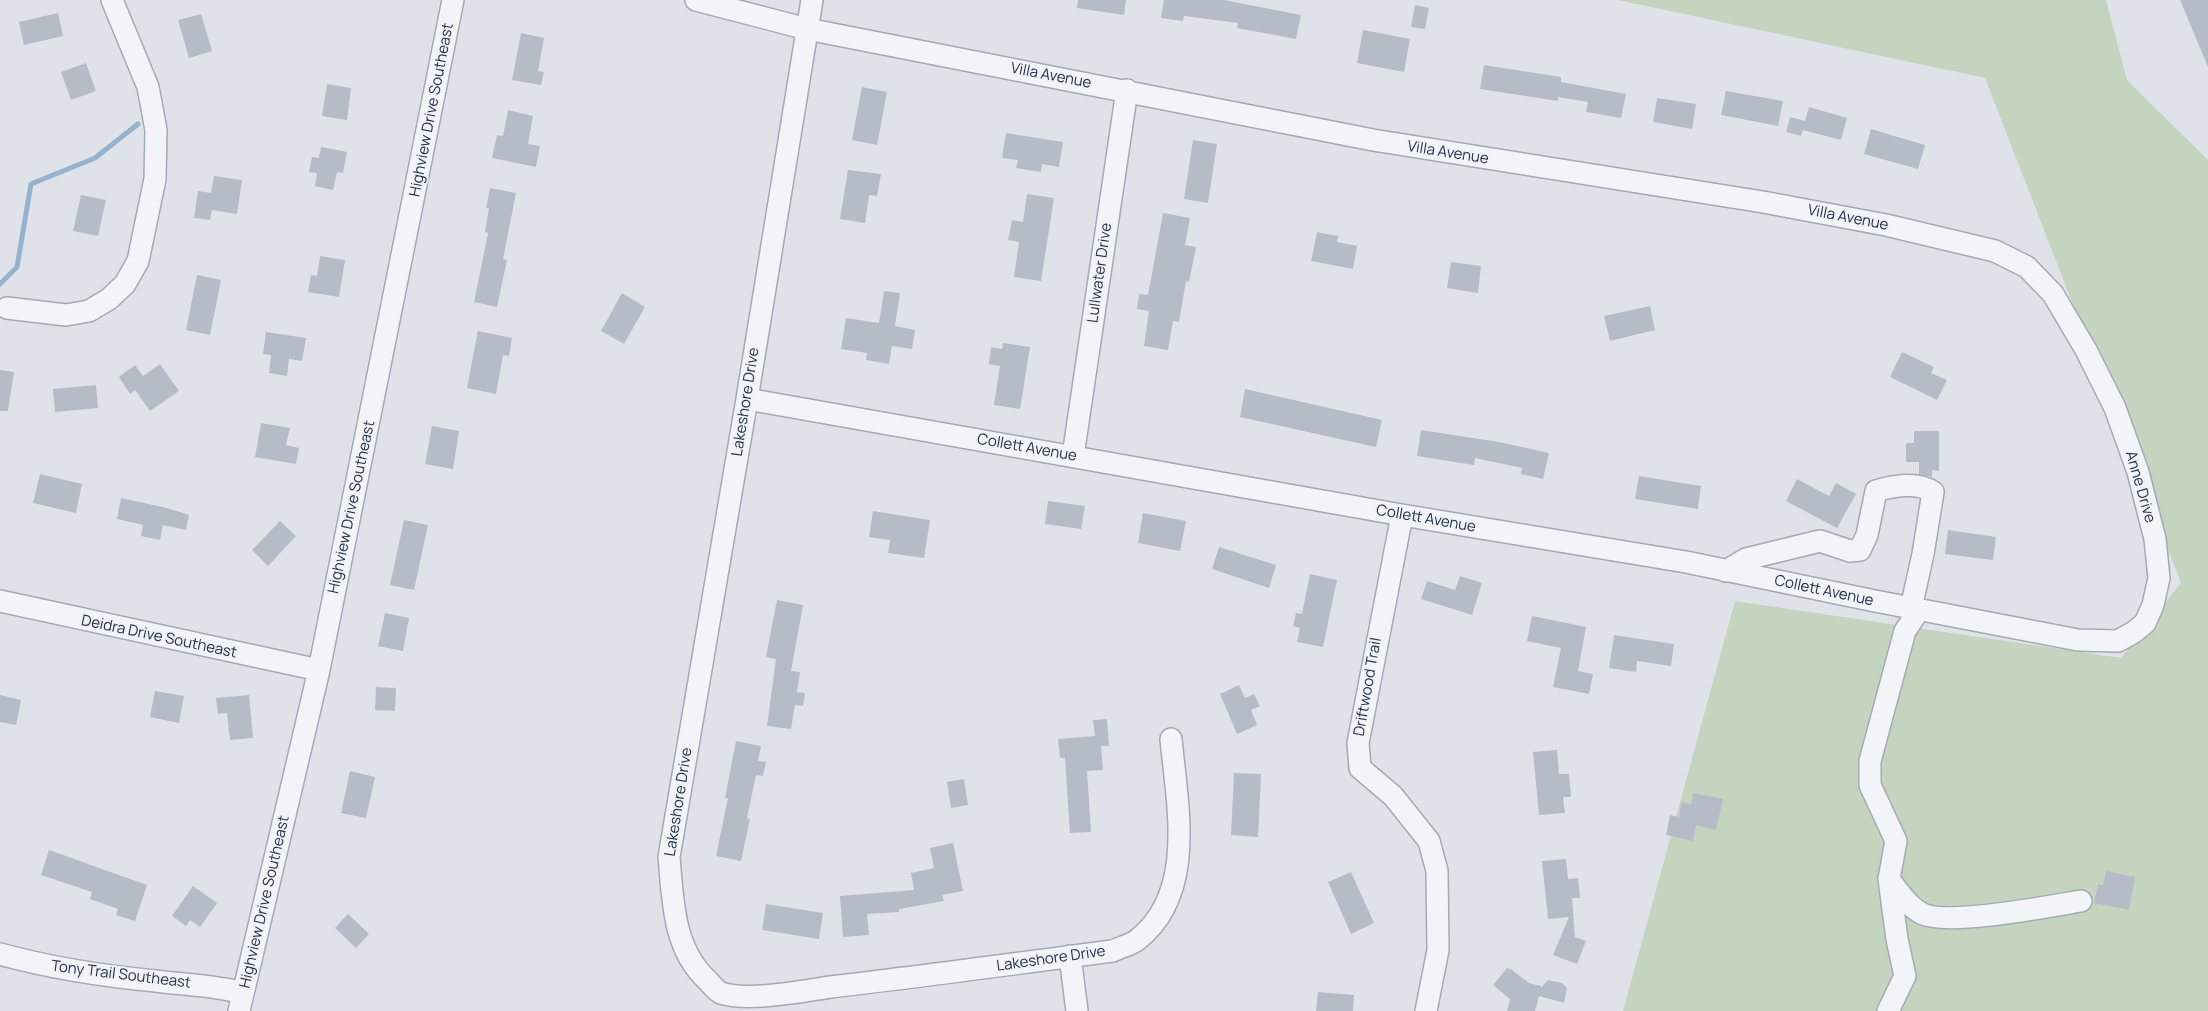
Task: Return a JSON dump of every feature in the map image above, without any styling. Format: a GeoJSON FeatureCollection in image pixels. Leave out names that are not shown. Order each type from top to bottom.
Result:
{"type":"FeatureCollection","features":[{"type":"Feature","properties":{"kind":"street"},"geometry":{"type":"LineString","coordinates":[[7,308],[66,316],[89,311],[109,299],[125,284],[138,261],[155,179],[156,130],[148,87],[112,0]]}},
{"type":"Feature","properties":{"kind":"street","name":"Highview Drive Southeast"},"geometry":{"type":"LineString","coordinates":[[241,1002],[319,670],[453,0]]}},
{"type":"Feature","properties":{"kind":"street","name":"Villa Avenue"},"geometry":{"type":"LineString","coordinates":[[696,0],[807,29],[1127,90],[1373,140],[1763,202],[1896,227],[1995,251],[2027,267],[2053,294],[2065,315]]}},
{"type":"Feature","properties":{"kind":"street","name":"Lakeshore Drive"},"geometry":{"type":"LineString","coordinates":[[812,0],[747,399],[669,857],[674,917],[684,950],[701,974],[720,992],[746,995],[775,994],[1070,956],[1113,950],[1136,941],[1156,921],[1172,891],[1178,864],[1178,814],[1171,740]]}},
{"type":"Feature","properties":{"kind":"street","name":"Lullwater Drive"},"geometry":{"type":"LineString","coordinates":[[1073,456],[1127,90]]}},
{"type":"Feature","properties":{"kind":"street","name":"Anne Drive"},"geometry":{"type":"LineString","coordinates":[[2065,315],[2086,350],[2115,408],[2138,472],[2155,539],[2159,578],[2154,606],[2145,623],[2134,632],[2118,641],[2103,640]]}},
{"type":"Feature","properties":{"kind":"street","name":"Collett Avenue"},"geometry":{"type":"LineString","coordinates":[[747,399],[1402,515],[1686,562],[2078,640],[2103,640]]}},
{"type":"Feature","properties":{"kind":"street"},"geometry":{"type":"LineString","coordinates":[[1726,570],[1746,559],[1820,541],[1850,551],[1860,550],[1867,535],[1876,491],[1887,488],[1926,487],[1933,492],[1915,609],[1905,631],[1870,761],[1870,786],[1896,840],[1889,879],[1897,939],[1905,976],[1888,1011]]}},
{"type":"Feature","properties":{"kind":"street","name":"Driftwood Trail"},"geometry":{"type":"LineString","coordinates":[[1402,515],[1358,743],[1360,768],[1392,796],[1429,841],[1435,864],[1438,950],[1426,1011]]}},
{"type":"Feature","properties":{"kind":"street","name":"Deidra Drive Southeast"},"geometry":{"type":"LineString","coordinates":[[0,601],[319,670]]}},
{"type":"Feature","properties":{"kind":"street"},"geometry":{"type":"LineString","coordinates":[[1889,879],[1914,908],[1932,917],[1995,915],[2081,901]]}},
{"type":"Feature","properties":{"kind":"street","name":"Tony Trail Southeast"},"geometry":{"type":"LineString","coordinates":[[0,954],[49,967],[156,981],[218,986],[241,1002]]}},
{"type":"Feature","properties":{"kind":"street"},"geometry":{"type":"LineString","coordinates":[[1070,956],[1077,1011]]}},
{"type":"Feature","properties":{"kind":"green space"},"geometry":{"type":"Polygon","coordinates":[[[1618,0],[2106,0],[2127,80],[2208,160],[2208,1011],[1623,1011],[1735,601],[2121,658],[2181,583],[1985,78],[1618,0]]]}},
{"type":"Feature","properties":{"kind":"building"},"geometry":{"type":"Polygon","coordinates":[[[1078,0],[1126,0],[1124,15],[1077,8],[1078,0]]]}},
{"type":"Feature","properties":{"kind":"building"},"geometry":{"type":"Polygon","coordinates":[[[1164,0],[1224,0],[1301,15],[1296,39],[1237,28],[1238,23],[1184,16],[1183,21],[1161,18],[1164,0]]]}},
{"type":"Feature","properties":{"kind":"building"},"geometry":{"type":"Polygon","coordinates":[[[2180,0],[2208,0],[2208,67],[2180,0]]]}},
{"type":"Feature","properties":{"kind":"building"},"geometry":{"type":"Polygon","coordinates":[[[1415,5],[1429,8],[1425,29],[1411,27],[1415,5]]]}},
{"type":"Feature","properties":{"kind":"building"},"geometry":{"type":"Polygon","coordinates":[[[58,13],[63,36],[24,45],[19,22],[58,13]]]}},
{"type":"Feature","properties":{"kind":"building"},"geometry":{"type":"Polygon","coordinates":[[[201,14],[212,51],[189,58],[178,20],[201,14]]]}},
{"type":"Feature","properties":{"kind":"building"},"geometry":{"type":"Polygon","coordinates":[[[1363,30],[1410,39],[1404,72],[1357,63],[1363,30]]]}},
{"type":"Feature","properties":{"kind":"building"},"geometry":{"type":"Polygon","coordinates":[[[521,33],[544,38],[538,71],[544,72],[541,85],[512,80],[521,33]]]}},
{"type":"Feature","properties":{"kind":"building"},"geometry":{"type":"Polygon","coordinates":[[[86,63],[96,91],[71,100],[61,72],[86,63]]]}},
{"type":"Feature","properties":{"kind":"building"},"geometry":{"type":"Polygon","coordinates":[[[1484,65],[1561,77],[1561,82],[1626,94],[1621,118],[1586,112],[1588,102],[1558,97],[1558,101],[1480,89],[1484,65]]]}},
{"type":"Feature","properties":{"kind":"building"},"geometry":{"type":"Polygon","coordinates":[[[327,84],[351,88],[347,120],[322,116],[327,84]]]}},
{"type":"Feature","properties":{"kind":"building"},"geometry":{"type":"Polygon","coordinates":[[[862,87],[887,92],[877,145],[852,140],[862,87]]]}},
{"type":"Feature","properties":{"kind":"building"},"geometry":{"type":"Polygon","coordinates":[[[1726,91],[1783,101],[1778,126],[1721,115],[1726,91]]]}},
{"type":"Feature","properties":{"kind":"building"},"geometry":{"type":"Polygon","coordinates":[[[1657,98],[1696,104],[1692,129],[1653,122],[1657,98]]]}},
{"type":"Feature","properties":{"kind":"building"},"geometry":{"type":"Polygon","coordinates":[[[1809,107],[1847,118],[1841,140],[1803,130],[1801,136],[1786,132],[1790,117],[1805,121],[1809,107]]]}},
{"type":"Feature","properties":{"kind":"building"},"geometry":{"type":"Polygon","coordinates":[[[508,110],[533,116],[528,144],[540,146],[536,167],[492,158],[497,135],[503,136],[508,110]]]}},
{"type":"Feature","properties":{"kind":"building"},"geometry":{"type":"Polygon","coordinates":[[[1871,129],[1925,145],[1918,169],[1864,154],[1871,129]]]}},
{"type":"Feature","properties":{"kind":"building"},"geometry":{"type":"Polygon","coordinates":[[[1006,133],[1063,142],[1059,167],[1042,164],[1041,172],[1016,168],[1018,160],[1002,158],[1006,133]]]}},
{"type":"Feature","properties":{"kind":"building"},"geometry":{"type":"Polygon","coordinates":[[[1193,140],[1217,144],[1208,203],[1184,199],[1193,140]]]}},
{"type":"Feature","properties":{"kind":"building"},"geometry":{"type":"Polygon","coordinates":[[[321,147],[347,152],[343,173],[337,172],[333,190],[315,186],[317,173],[309,172],[312,157],[319,158],[321,147]]]}},
{"type":"Feature","properties":{"kind":"building"},"geometry":{"type":"Polygon","coordinates":[[[848,170],[881,174],[877,196],[869,195],[865,223],[840,219],[848,170]]]}},
{"type":"Feature","properties":{"kind":"building"},"geometry":{"type":"Polygon","coordinates":[[[214,176],[242,180],[237,214],[212,210],[210,220],[194,218],[198,191],[211,193],[214,176]]]}},
{"type":"Feature","properties":{"kind":"building"},"geometry":{"type":"Polygon","coordinates":[[[490,188],[516,193],[503,259],[507,260],[497,307],[474,302],[488,233],[485,232],[489,208],[486,208],[490,188]]]}},
{"type":"Feature","properties":{"kind":"building"},"geometry":{"type":"Polygon","coordinates":[[[1027,194],[1054,198],[1041,281],[1014,277],[1019,242],[1008,240],[1012,220],[1023,222],[1027,194]]]}},
{"type":"Feature","properties":{"kind":"building"},"geometry":{"type":"Polygon","coordinates":[[[81,195],[106,200],[98,236],[73,231],[81,195]]]}},
{"type":"Feature","properties":{"kind":"building"},"geometry":{"type":"Polygon","coordinates":[[[1163,213],[1190,218],[1185,245],[1196,247],[1189,282],[1186,281],[1179,322],[1173,321],[1168,350],[1144,346],[1149,311],[1137,309],[1139,294],[1148,295],[1163,213]]]}},
{"type":"Feature","properties":{"kind":"building"},"geometry":{"type":"Polygon","coordinates":[[[1317,232],[1338,236],[1337,242],[1357,246],[1353,269],[1311,261],[1317,232]]]}},
{"type":"Feature","properties":{"kind":"building"},"geometry":{"type":"Polygon","coordinates":[[[320,256],[345,260],[339,297],[308,292],[311,275],[317,276],[320,256]]]}},
{"type":"Feature","properties":{"kind":"building"},"geometry":{"type":"Polygon","coordinates":[[[1451,262],[1481,266],[1478,293],[1447,288],[1451,262]]]}},
{"type":"Feature","properties":{"kind":"building"},"geometry":{"type":"Polygon","coordinates":[[[197,275],[221,280],[210,335],[186,330],[197,275]]]}},
{"type":"Feature","properties":{"kind":"building"},"geometry":{"type":"Polygon","coordinates":[[[884,291],[900,293],[895,326],[915,330],[912,349],[892,346],[889,364],[866,360],[867,353],[841,349],[846,318],[879,323],[884,291]]]}},
{"type":"Feature","properties":{"kind":"building"},"geometry":{"type":"Polygon","coordinates":[[[622,293],[645,307],[624,344],[601,331],[622,293]]]}},
{"type":"Feature","properties":{"kind":"building"},"geometry":{"type":"Polygon","coordinates":[[[1650,306],[1655,330],[1610,341],[1604,316],[1650,306]]]}},
{"type":"Feature","properties":{"kind":"building"},"geometry":{"type":"Polygon","coordinates":[[[478,331],[512,338],[509,356],[503,355],[496,394],[467,388],[478,331]]]}},
{"type":"Feature","properties":{"kind":"building"},"geometry":{"type":"Polygon","coordinates":[[[266,332],[306,338],[302,361],[289,359],[287,376],[269,373],[271,355],[263,354],[266,332]]]}},
{"type":"Feature","properties":{"kind":"building"},"geometry":{"type":"Polygon","coordinates":[[[1003,343],[1030,347],[1020,409],[994,405],[1000,366],[989,364],[991,347],[1002,349],[1003,343]]]}},
{"type":"Feature","properties":{"kind":"building"},"geometry":{"type":"Polygon","coordinates":[[[1902,352],[1934,367],[1931,373],[1947,380],[1937,400],[1890,377],[1902,352]]]}},
{"type":"Feature","properties":{"kind":"building"},"geometry":{"type":"Polygon","coordinates":[[[160,364],[179,391],[150,411],[135,390],[130,394],[119,377],[135,365],[143,376],[160,364]]]}},
{"type":"Feature","properties":{"kind":"building"},"geometry":{"type":"Polygon","coordinates":[[[0,370],[14,372],[8,411],[0,411],[0,370]]]}},
{"type":"Feature","properties":{"kind":"building"},"geometry":{"type":"Polygon","coordinates":[[[96,385],[98,408],[55,412],[53,389],[96,385]]]}},
{"type":"Feature","properties":{"kind":"building"},"geometry":{"type":"Polygon","coordinates":[[[1245,389],[1382,420],[1376,447],[1240,417],[1245,389]]]}},
{"type":"Feature","properties":{"kind":"building"},"geometry":{"type":"Polygon","coordinates":[[[261,423],[290,428],[286,445],[299,448],[296,464],[255,457],[261,423]]]}},
{"type":"Feature","properties":{"kind":"building"},"geometry":{"type":"Polygon","coordinates":[[[432,426],[459,431],[453,469],[425,464],[432,426]]]}},
{"type":"Feature","properties":{"kind":"building"},"geometry":{"type":"Polygon","coordinates":[[[1421,430],[1499,442],[1549,453],[1543,479],[1521,474],[1522,468],[1475,458],[1474,465],[1417,456],[1421,430]]]}},
{"type":"Feature","properties":{"kind":"building"},"geometry":{"type":"Polygon","coordinates":[[[1914,431],[1939,431],[1939,471],[1932,470],[1932,477],[1919,474],[1919,462],[1906,462],[1906,443],[1914,443],[1914,431]]]}},
{"type":"Feature","properties":{"kind":"building"},"geometry":{"type":"Polygon","coordinates":[[[40,474],[82,484],[76,513],[33,503],[40,474]]]}},
{"type":"Feature","properties":{"kind":"building"},"geometry":{"type":"Polygon","coordinates":[[[1639,476],[1701,486],[1698,509],[1635,499],[1639,476]]]}},
{"type":"Feature","properties":{"kind":"building"},"geometry":{"type":"Polygon","coordinates":[[[1797,479],[1829,496],[1836,483],[1856,494],[1837,528],[1786,501],[1797,479]]]}},
{"type":"Feature","properties":{"kind":"building"},"geometry":{"type":"Polygon","coordinates":[[[121,498],[189,515],[186,530],[163,525],[160,540],[141,536],[143,525],[117,519],[121,498]]]}},
{"type":"Feature","properties":{"kind":"building"},"geometry":{"type":"Polygon","coordinates":[[[1048,501],[1085,506],[1081,529],[1045,524],[1048,501]]]}},
{"type":"Feature","properties":{"kind":"building"},"geometry":{"type":"Polygon","coordinates":[[[873,511],[930,520],[924,558],[888,553],[890,540],[869,537],[873,511]]]}},
{"type":"Feature","properties":{"kind":"building"},"geometry":{"type":"Polygon","coordinates":[[[1143,513],[1186,521],[1180,551],[1138,543],[1143,513]]]}},
{"type":"Feature","properties":{"kind":"building"},"geometry":{"type":"Polygon","coordinates":[[[404,520],[428,525],[414,590],[390,585],[404,520]]]}},
{"type":"Feature","properties":{"kind":"building"},"geometry":{"type":"Polygon","coordinates":[[[280,521],[296,536],[268,566],[252,550],[280,521]]]}},
{"type":"Feature","properties":{"kind":"building"},"geometry":{"type":"Polygon","coordinates":[[[1948,530],[1996,537],[1993,560],[1945,554],[1948,530]]]}},
{"type":"Feature","properties":{"kind":"building"},"geometry":{"type":"Polygon","coordinates":[[[1219,547],[1276,565],[1269,588],[1212,569],[1219,547]]]}},
{"type":"Feature","properties":{"kind":"building"},"geometry":{"type":"Polygon","coordinates":[[[1310,574],[1337,580],[1323,647],[1297,642],[1300,628],[1293,626],[1296,613],[1302,614],[1310,574]]]}},
{"type":"Feature","properties":{"kind":"building"},"geometry":{"type":"Polygon","coordinates":[[[1460,576],[1482,583],[1472,615],[1421,599],[1427,581],[1455,590],[1460,576]]]}},
{"type":"Feature","properties":{"kind":"building"},"geometry":{"type":"Polygon","coordinates":[[[777,600],[803,605],[791,671],[800,672],[797,692],[805,693],[803,706],[795,705],[791,729],[767,726],[776,659],[766,657],[777,600]]]}},
{"type":"Feature","properties":{"kind":"building"},"geometry":{"type":"Polygon","coordinates":[[[385,613],[409,618],[403,651],[378,646],[385,613]]]}},
{"type":"Feature","properties":{"kind":"building"},"geometry":{"type":"Polygon","coordinates":[[[1532,616],[1586,627],[1578,671],[1593,674],[1589,694],[1553,687],[1561,648],[1527,641],[1532,616]]]}},
{"type":"Feature","properties":{"kind":"building"},"geometry":{"type":"Polygon","coordinates":[[[1614,635],[1674,644],[1671,666],[1637,661],[1636,672],[1609,668],[1614,635]]]}},
{"type":"Feature","properties":{"kind":"building"},"geometry":{"type":"Polygon","coordinates":[[[1239,685],[1245,698],[1254,694],[1260,706],[1251,710],[1257,725],[1237,734],[1220,694],[1239,685]]]}},
{"type":"Feature","properties":{"kind":"building"},"geometry":{"type":"Polygon","coordinates":[[[376,687],[396,688],[395,711],[375,710],[376,687]]]}},
{"type":"Feature","properties":{"kind":"building"},"geometry":{"type":"Polygon","coordinates":[[[155,691],[184,696],[179,723],[150,717],[155,691]]]}},
{"type":"Feature","properties":{"kind":"building"},"geometry":{"type":"Polygon","coordinates":[[[0,695],[21,700],[16,725],[0,722],[0,695]]]}},
{"type":"Feature","properties":{"kind":"building"},"geometry":{"type":"Polygon","coordinates":[[[249,695],[253,738],[230,740],[227,713],[218,714],[216,698],[249,695]]]}},
{"type":"Feature","properties":{"kind":"building"},"geometry":{"type":"Polygon","coordinates":[[[1107,719],[1109,746],[1101,746],[1103,770],[1087,771],[1091,832],[1070,833],[1065,758],[1060,758],[1058,739],[1095,736],[1093,720],[1107,719]]]}},
{"type":"Feature","properties":{"kind":"building"},"geometry":{"type":"Polygon","coordinates":[[[736,741],[761,746],[758,761],[766,762],[763,776],[756,775],[747,818],[750,819],[741,861],[716,856],[728,798],[725,798],[736,741]]]}},
{"type":"Feature","properties":{"kind":"building"},"geometry":{"type":"Polygon","coordinates":[[[1557,750],[1559,774],[1569,774],[1571,797],[1563,797],[1565,813],[1539,815],[1533,752],[1557,750]]]}},
{"type":"Feature","properties":{"kind":"building"},"geometry":{"type":"Polygon","coordinates":[[[350,771],[375,777],[366,818],[341,813],[350,771]]]}},
{"type":"Feature","properties":{"kind":"building"},"geometry":{"type":"Polygon","coordinates":[[[1234,773],[1261,774],[1258,837],[1231,835],[1234,773]]]}},
{"type":"Feature","properties":{"kind":"building"},"geometry":{"type":"Polygon","coordinates":[[[964,779],[968,805],[951,808],[947,782],[964,779]]]}},
{"type":"Feature","properties":{"kind":"building"},"geometry":{"type":"Polygon","coordinates":[[[1693,793],[1723,799],[1716,830],[1696,825],[1693,841],[1666,835],[1670,815],[1679,817],[1682,802],[1691,804],[1693,793]]]}},
{"type":"Feature","properties":{"kind":"building"},"geometry":{"type":"Polygon","coordinates":[[[953,843],[963,891],[942,895],[944,901],[899,909],[899,912],[867,914],[869,935],[843,937],[840,896],[914,890],[911,873],[934,868],[930,848],[953,843]]]}},
{"type":"Feature","properties":{"kind":"building"},"geometry":{"type":"Polygon","coordinates":[[[49,850],[147,885],[135,921],[116,915],[118,909],[90,899],[92,892],[41,875],[49,850]]]}},
{"type":"Feature","properties":{"kind":"building"},"geometry":{"type":"Polygon","coordinates":[[[1566,859],[1568,879],[1578,878],[1580,898],[1572,898],[1575,937],[1586,941],[1577,964],[1553,955],[1569,917],[1548,919],[1542,861],[1566,859]]]}},
{"type":"Feature","properties":{"kind":"building"},"geometry":{"type":"Polygon","coordinates":[[[2106,871],[2135,877],[2129,910],[2094,903],[2098,884],[2103,885],[2106,871]]]}},
{"type":"Feature","properties":{"kind":"building"},"geometry":{"type":"Polygon","coordinates":[[[1351,872],[1374,923],[1351,934],[1328,882],[1351,872]]]}},
{"type":"Feature","properties":{"kind":"building"},"geometry":{"type":"Polygon","coordinates":[[[193,886],[217,903],[200,927],[190,920],[186,926],[172,916],[193,886]]]}},
{"type":"Feature","properties":{"kind":"building"},"geometry":{"type":"Polygon","coordinates":[[[766,904],[823,913],[819,939],[762,930],[766,904]]]}},
{"type":"Feature","properties":{"kind":"building"},"geometry":{"type":"Polygon","coordinates":[[[348,914],[369,934],[356,948],[335,928],[348,914]]]}},
{"type":"Feature","properties":{"kind":"building"},"geometry":{"type":"Polygon","coordinates":[[[1507,968],[1529,983],[1541,986],[1541,988],[1548,980],[1562,983],[1567,988],[1564,1003],[1539,996],[1535,1011],[1507,1011],[1510,999],[1493,985],[1507,968]]]}},
{"type":"Feature","properties":{"kind":"building"},"geometry":{"type":"Polygon","coordinates":[[[1318,992],[1354,995],[1353,1011],[1316,1011],[1318,992]]]}},
{"type":"Feature","properties":{"kind":"waterway"},"geometry":{"type":"LineString","coordinates":[[0,284],[17,267],[31,184],[95,158],[138,124]]}}]}
